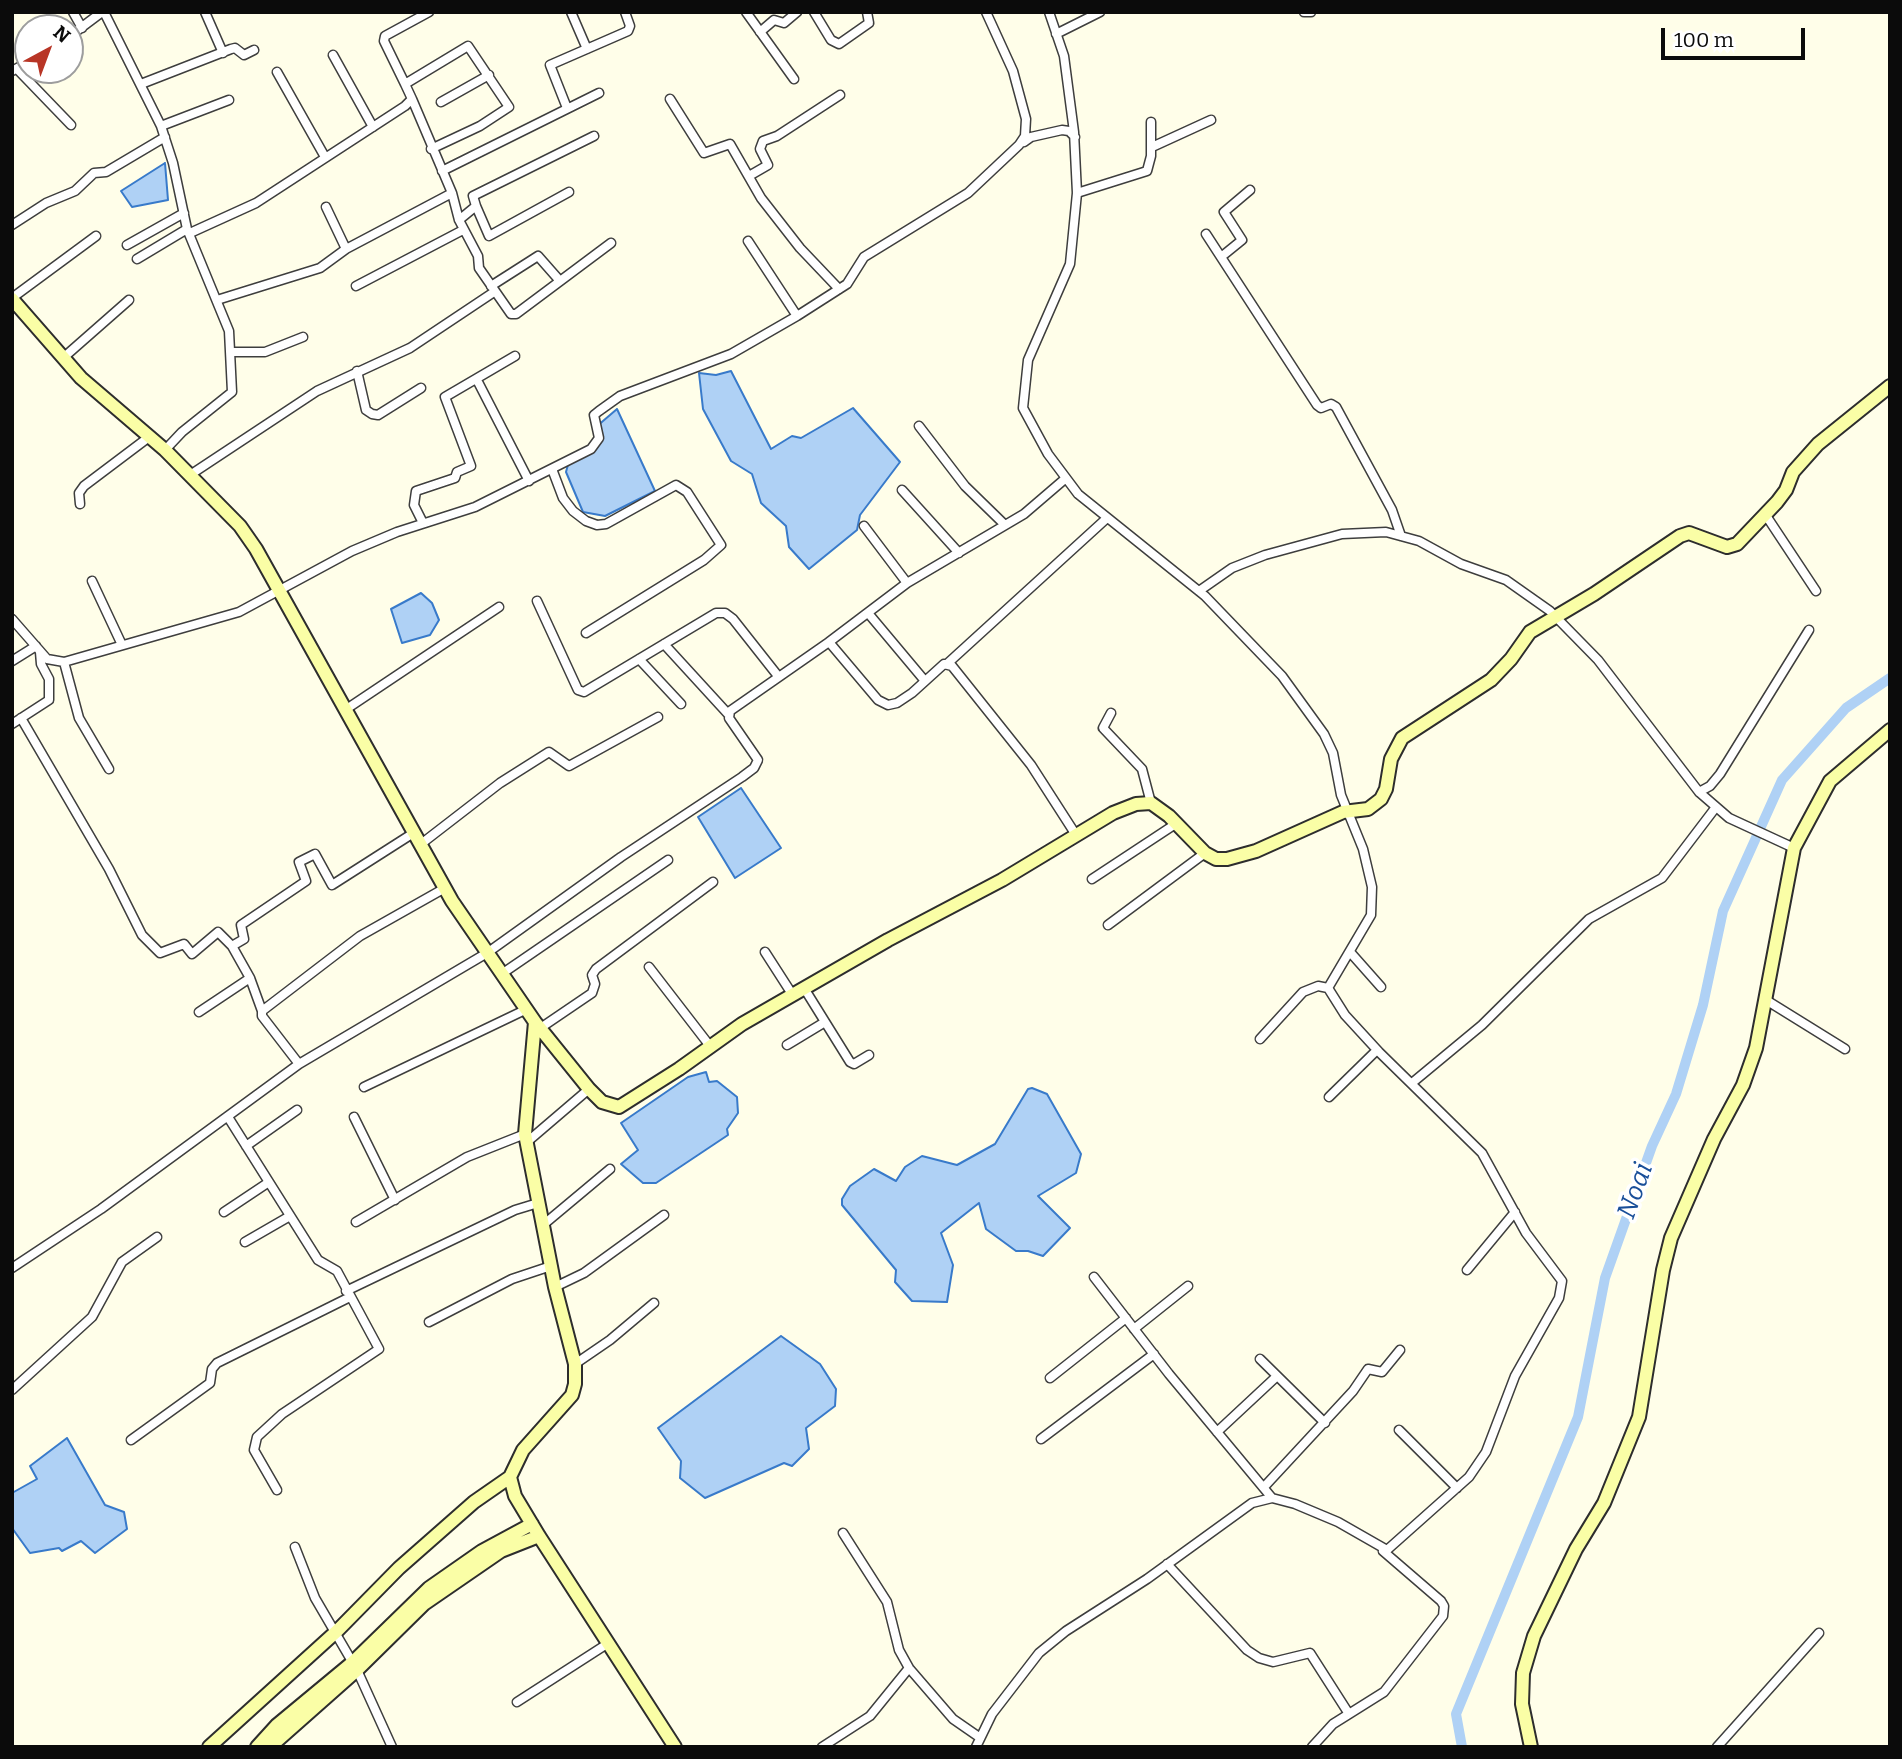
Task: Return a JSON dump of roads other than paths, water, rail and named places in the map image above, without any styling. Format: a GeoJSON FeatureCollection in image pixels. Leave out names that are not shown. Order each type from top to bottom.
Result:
{"type":"FeatureCollection","features":[{"type":"Feature","properties":{"kind":"street"},"geometry":{"type":"LineString","coordinates":[[84,26],[103,12],[141,83],[165,137],[188,231],[229,331],[232,392],[165,450]]}},
{"type":"Feature","properties":{"kind":"street"},"geometry":{"type":"LineString","coordinates":[[205,12],[223,53]]}},
{"type":"Feature","properties":{"kind":"street"},"geometry":{"type":"LineString","coordinates":[[429,12],[385,36],[384,41],[452,193],[463,230],[478,256],[479,268],[511,314],[516,314],[611,243]]}},
{"type":"Feature","properties":{"kind":"street"},"geometry":{"type":"LineString","coordinates":[[571,12],[587,49]]}},
{"type":"Feature","properties":{"kind":"street"},"geometry":{"type":"LineString","coordinates":[[567,108],[550,65],[630,29],[625,12]]}},
{"type":"Feature","properties":{"kind":"street"},"geometry":{"type":"LineString","coordinates":[[746,12],[794,79]]}},
{"type":"Feature","properties":{"kind":"street"},"geometry":{"type":"LineString","coordinates":[[760,32],[774,20],[784,23],[797,12]]}},
{"type":"Feature","properties":{"kind":"street"},"geometry":{"type":"LineString","coordinates":[[814,12],[835,44],[869,23],[867,12]]}},
{"type":"Feature","properties":{"kind":"street"},"geometry":{"type":"LineString","coordinates":[[12,619],[47,659],[65,662],[240,612],[352,551],[423,523],[475,508],[592,449],[599,438],[594,415],[620,396],[731,354],[797,316],[847,284],[864,257],[968,193],[1019,145],[1026,136],[1026,120],[1013,71],[986,12]]}},
{"type":"Feature","properties":{"kind":"street"},"geometry":{"type":"LineString","coordinates":[[1049,12],[1064,57],[1075,137],[1077,193],[1070,264],[1028,360],[1023,408],[1078,494],[1199,591],[1282,676],[1324,734],[1333,753],[1341,795],[1363,849],[1372,887],[1371,915],[1328,988]]}},
{"type":"Feature","properties":{"kind":"street"},"geometry":{"type":"LineString","coordinates":[[1056,34],[1100,12]]}},
{"type":"Feature","properties":{"kind":"street"},"geometry":{"type":"LineString","coordinates":[[1304,12],[1311,12]]}},
{"type":"Feature","properties":{"kind":"street"},"geometry":{"type":"LineString","coordinates":[[405,84],[468,46],[509,107],[507,111],[431,149]]}},
{"type":"Feature","properties":{"kind":"street"},"geometry":{"type":"LineString","coordinates":[[141,83],[235,48],[244,55],[254,50]]}},
{"type":"Feature","properties":{"kind":"street"},"geometry":{"type":"LineString","coordinates":[[333,55],[373,127]]}},
{"type":"Feature","properties":{"kind":"street"},"geometry":{"type":"LineString","coordinates":[[277,72],[325,157]]}},
{"type":"Feature","properties":{"kind":"street"},"geometry":{"type":"LineString","coordinates":[[441,102],[489,75]]}},
{"type":"Feature","properties":{"kind":"street"},"geometry":{"type":"LineString","coordinates":[[29,84],[71,125]]}},
{"type":"Feature","properties":{"kind":"street"},"geometry":{"type":"LineString","coordinates":[[442,171],[599,93]]}},
{"type":"Feature","properties":{"kind":"street"},"geometry":{"type":"LineString","coordinates":[[749,176],[768,165],[760,149],[763,141],[777,136],[840,95]]}},
{"type":"Feature","properties":{"kind":"street"},"geometry":{"type":"LineString","coordinates":[[136,259],[188,231],[256,203],[412,99]]}},
{"type":"Feature","properties":{"kind":"street"},"geometry":{"type":"LineString","coordinates":[[670,99],[704,153],[730,144],[761,198],[800,248],[839,289]]}},
{"type":"Feature","properties":{"kind":"street"},"geometry":{"type":"LineString","coordinates":[[161,126],[229,100]]}},
{"type":"Feature","properties":{"kind":"street"},"geometry":{"type":"LineString","coordinates":[[1152,147],[1211,120]]}},
{"type":"Feature","properties":{"kind":"street"},"geometry":{"type":"LineString","coordinates":[[1077,193],[1140,175],[1150,167],[1152,122]]}},
{"type":"Feature","properties":{"kind":"street"},"geometry":{"type":"LineString","coordinates":[[1019,145],[1031,137],[1062,130],[1069,131],[1075,137]]}},
{"type":"Feature","properties":{"kind":"street"},"geometry":{"type":"LineString","coordinates":[[569,191],[489,236],[473,197],[594,136]]}},
{"type":"Feature","properties":{"kind":"street"},"geometry":{"type":"LineString","coordinates":[[12,225],[46,203],[75,191],[94,173],[106,172],[165,137]]}},
{"type":"Feature","properties":{"kind":"street"},"geometry":{"type":"LineString","coordinates":[[1221,257],[1242,240],[1224,212],[1250,190]]}},
{"type":"Feature","properties":{"kind":"street"},"geometry":{"type":"LineString","coordinates":[[217,300],[320,268],[346,249],[452,193]]}},
{"type":"Feature","properties":{"kind":"street"},"geometry":{"type":"LineString","coordinates":[[459,220],[477,206]]}},
{"type":"Feature","properties":{"kind":"street"},"geometry":{"type":"LineString","coordinates":[[326,207],[346,249]]}},
{"type":"Feature","properties":{"kind":"street"},"geometry":{"type":"LineString","coordinates":[[127,245],[184,214]]}},
{"type":"Feature","properties":{"kind":"street"},"geometry":{"type":"LineString","coordinates":[[356,286],[463,230]]}},
{"type":"Feature","properties":{"kind":"street"},"geometry":{"type":"LineString","coordinates":[[1206,234],[1317,405],[1321,408],[1331,404],[1336,407],[1387,500],[1401,536]]}},
{"type":"Feature","properties":{"kind":"street"},"geometry":{"type":"LineString","coordinates":[[96,236],[12,298],[63,358],[165,450],[240,526],[256,548],[445,888],[537,1025],[589,1089],[603,1102],[619,1107],[798,991],[1002,880],[1114,813],[1136,804],[1151,803]]}},
{"type":"Feature","properties":{"kind":"street"},"geometry":{"type":"LineString","coordinates":[[748,241],[797,316]]}},
{"type":"Feature","properties":{"kind":"street"},"geometry":{"type":"LineString","coordinates":[[190,475],[276,415],[357,371],[410,348],[538,256],[560,281]]}},
{"type":"Feature","properties":{"kind":"street"},"geometry":{"type":"LineString","coordinates":[[63,358],[129,300]]}},
{"type":"Feature","properties":{"kind":"street"},"geometry":{"type":"LineString","coordinates":[[232,352],[265,352],[303,337]]}},
{"type":"Feature","properties":{"kind":"street"},"geometry":{"type":"LineString","coordinates":[[423,523],[414,505],[416,491],[455,478],[457,472],[471,466],[445,397],[515,356]]}},
{"type":"Feature","properties":{"kind":"street"},"geometry":{"type":"LineString","coordinates":[[357,371],[366,410],[372,414],[378,415],[421,388]]}},
{"type":"Feature","properties":{"kind":"street"},"geometry":{"type":"LineString","coordinates":[[477,380],[529,481]]}},
{"type":"Feature","properties":{"kind":"street"},"geometry":{"type":"LineString","coordinates":[[1111,713],[1103,728],[1142,769],[1151,803],[1177,823],[1205,853],[1216,859],[1227,859],[1349,813],[1368,809],[1381,799],[1391,760],[1402,738],[1491,680],[1511,659],[1530,632],[1594,594],[1680,536],[1689,533],[1727,547],[1737,544],[1786,490],[1793,472],[1818,444],[1890,386]]}},
{"type":"Feature","properties":{"kind":"street"},"geometry":{"type":"LineString","coordinates":[[919,426],[965,486],[1005,525]]}},
{"type":"Feature","properties":{"kind":"street"},"geometry":{"type":"LineString","coordinates":[[80,504],[79,493],[84,486],[149,437]]}},
{"type":"Feature","properties":{"kind":"street"},"geometry":{"type":"LineString","coordinates":[[552,469],[564,498],[573,511],[597,525],[606,523],[676,485],[687,492],[721,545],[704,560],[586,633]]}},
{"type":"Feature","properties":{"kind":"street"},"geometry":{"type":"LineString","coordinates":[[729,715],[778,676],[829,642],[907,583],[1024,514],[1066,478]]}},
{"type":"Feature","properties":{"kind":"street"},"geometry":{"type":"LineString","coordinates":[[902,491],[958,553]]}},
{"type":"Feature","properties":{"kind":"street"},"geometry":{"type":"LineString","coordinates":[[1765,514],[1816,591]]}},
{"type":"Feature","properties":{"kind":"street"},"geometry":{"type":"LineString","coordinates":[[829,642],[878,700],[888,705],[897,703],[948,663],[1107,518]]}},
{"type":"Feature","properties":{"kind":"street"},"geometry":{"type":"LineString","coordinates":[[864,526],[907,583]]}},
{"type":"Feature","properties":{"kind":"street"},"geometry":{"type":"LineString","coordinates":[[1199,591],[1232,568],[1275,552],[1342,534],[1387,532],[1419,541],[1461,564],[1506,580],[1555,615],[1598,660],[1699,792],[1729,818],[1794,848]]}},
{"type":"Feature","properties":{"kind":"street"},"geometry":{"type":"LineString","coordinates":[[92,581],[122,645]]}},
{"type":"Feature","properties":{"kind":"street"},"geometry":{"type":"LineString","coordinates":[[537,601],[578,690],[588,691],[709,616],[725,613],[778,676]]}},
{"type":"Feature","properties":{"kind":"street"},"geometry":{"type":"LineString","coordinates":[[345,710],[499,607]]}},
{"type":"Feature","properties":{"kind":"street"},"geometry":{"type":"LineString","coordinates":[[868,613],[925,681]]}},
{"type":"Feature","properties":{"kind":"street"},"geometry":{"type":"LineString","coordinates":[[1699,792],[1710,786],[1720,774],[1809,630]]}},
{"type":"Feature","properties":{"kind":"street"},"geometry":{"type":"LineString","coordinates":[[12,1268],[299,1064],[488,953],[621,857],[754,768],[758,760],[729,715],[664,644]]}},
{"type":"Feature","properties":{"kind":"street"},"geometry":{"type":"LineString","coordinates":[[12,661],[38,649]]}},
{"type":"Feature","properties":{"kind":"street"},"geometry":{"type":"LineString","coordinates":[[12,724],[48,700],[49,679],[41,664],[38,649]]}},
{"type":"Feature","properties":{"kind":"street"},"geometry":{"type":"LineString","coordinates":[[639,659],[681,704]]}},
{"type":"Feature","properties":{"kind":"street"},"geometry":{"type":"LineString","coordinates":[[65,662],[79,718],[109,769]]}},
{"type":"Feature","properties":{"kind":"street"},"geometry":{"type":"LineString","coordinates":[[948,663],[1031,765],[1076,835]]}},
{"type":"Feature","properties":{"kind":"street"},"geometry":{"type":"LineString","coordinates":[[232,946],[244,939],[241,925],[306,881],[299,862],[315,853],[331,885],[418,838],[549,752],[569,766],[658,717]]}},
{"type":"Feature","properties":{"kind":"street"},"geometry":{"type":"LineString","coordinates":[[21,718],[103,858],[142,935],[160,953],[184,944],[192,954],[218,932],[232,946],[250,978],[262,1016],[299,1064]]}},
{"type":"Feature","properties":{"kind":"street"},"geometry":{"type":"LineString","coordinates":[[1531,1747],[1522,1704],[1523,1673],[1534,1636],[1576,1549],[1604,1503],[1639,1417],[1663,1270],[1671,1238],[1714,1139],[1743,1085],[1756,1048],[1794,848],[1830,780],[1890,730]]}},
{"type":"Feature","properties":{"kind":"street"},"geometry":{"type":"LineString","coordinates":[[1412,1083],[1482,1025],[1590,919],[1662,877],[1716,807]]}},
{"type":"Feature","properties":{"kind":"street"},"geometry":{"type":"LineString","coordinates":[[1092,879],[1177,823]]}},
{"type":"Feature","properties":{"kind":"street"},"geometry":{"type":"LineString","coordinates":[[1108,925],[1205,853]]}},
{"type":"Feature","properties":{"kind":"street"},"geometry":{"type":"LineString","coordinates":[[503,974],[668,860]]}},
{"type":"Feature","properties":{"kind":"street"},"geometry":{"type":"LineString","coordinates":[[537,1025],[592,993],[595,984],[592,975],[596,969],[713,882]]}},
{"type":"Feature","properties":{"kind":"street"},"geometry":{"type":"LineString","coordinates":[[262,1010],[360,936],[445,888]]}},
{"type":"Feature","properties":{"kind":"street"},"geometry":{"type":"LineString","coordinates":[[765,952],[825,1022],[850,1062],[855,1064],[869,1055]]}},
{"type":"Feature","properties":{"kind":"street"},"geometry":{"type":"LineString","coordinates":[[1350,952],[1381,987]]}},
{"type":"Feature","properties":{"kind":"street"},"geometry":{"type":"LineString","coordinates":[[649,967],[710,1046]]}},
{"type":"Feature","properties":{"kind":"street"},"geometry":{"type":"LineString","coordinates":[[199,1012],[250,978]]}},
{"type":"Feature","properties":{"kind":"street"},"geometry":{"type":"LineString","coordinates":[[1260,1039],[1303,992],[1318,986],[1328,988],[1345,1015],[1377,1050],[1482,1153],[1526,1233],[1562,1281],[1559,1298],[1515,1376],[1486,1452],[1457,1488],[1387,1550],[1383,1550]]}},
{"type":"Feature","properties":{"kind":"street"},"geometry":{"type":"LineString","coordinates":[[1766,1000],[1845,1049]]}},
{"type":"Feature","properties":{"kind":"street"},"geometry":{"type":"LineString","coordinates":[[364,1087],[527,1009]]}},
{"type":"Feature","properties":{"kind":"street"},"geometry":{"type":"LineString","coordinates":[[787,1045],[825,1022]]}},
{"type":"Feature","properties":{"kind":"street"},"geometry":{"type":"LineString","coordinates":[[209,1747],[337,1631],[399,1568],[474,1502],[510,1477],[523,1450],[572,1395],[575,1364],[555,1287],[526,1138],[537,1025]]}},
{"type":"Feature","properties":{"kind":"street"},"geometry":{"type":"LineString","coordinates":[[1329,1097],[1377,1050]]}},
{"type":"Feature","properties":{"kind":"street"},"geometry":{"type":"LineString","coordinates":[[356,1222],[467,1157],[526,1138],[589,1089]]}},
{"type":"Feature","properties":{"kind":"street"},"geometry":{"type":"LineString","coordinates":[[246,1146],[297,1110]]}},
{"type":"Feature","properties":{"kind":"street"},"geometry":{"type":"LineString","coordinates":[[228,1117],[318,1260],[337,1271],[379,1349],[282,1414],[257,1437],[254,1450],[277,1490]]}},
{"type":"Feature","properties":{"kind":"street"},"geometry":{"type":"LineString","coordinates":[[354,1117],[395,1200]]}},
{"type":"Feature","properties":{"kind":"street"},"geometry":{"type":"LineString","coordinates":[[543,1225],[610,1169]]}},
{"type":"Feature","properties":{"kind":"street"},"geometry":{"type":"LineString","coordinates":[[224,1212],[269,1182]]}},
{"type":"Feature","properties":{"kind":"street"},"geometry":{"type":"LineString","coordinates":[[131,1440],[210,1382],[212,1369],[217,1363],[515,1210],[538,1203]]}},
{"type":"Feature","properties":{"kind":"street"},"geometry":{"type":"LineString","coordinates":[[1467,1270],[1515,1212]]}},
{"type":"Feature","properties":{"kind":"street"},"geometry":{"type":"LineString","coordinates":[[555,1287],[584,1273],[664,1215]]}},
{"type":"Feature","properties":{"kind":"street"},"geometry":{"type":"LineString","coordinates":[[245,1242],[290,1216]]}},
{"type":"Feature","properties":{"kind":"street"},"geometry":{"type":"LineString","coordinates":[[12,1390],[92,1317],[122,1262],[156,1237]]}},
{"type":"Feature","properties":{"kind":"street"},"geometry":{"type":"LineString","coordinates":[[429,1322],[512,1279],[551,1266]]}},
{"type":"Feature","properties":{"kind":"street"},"geometry":{"type":"LineString","coordinates":[[1094,1277],[1272,1498]]}},
{"type":"Feature","properties":{"kind":"street"},"geometry":{"type":"LineString","coordinates":[[1134,1329],[1188,1286]]}},
{"type":"Feature","properties":{"kind":"street"},"geometry":{"type":"LineString","coordinates":[[575,1364],[654,1303]]}},
{"type":"Feature","properties":{"kind":"street"},"geometry":{"type":"LineString","coordinates":[[1050,1378],[1126,1318]]}},
{"type":"Feature","properties":{"kind":"street"},"geometry":{"type":"LineString","coordinates":[[1264,1487],[1325,1423],[1368,1369],[1382,1372],[1400,1350]]}},
{"type":"Feature","properties":{"kind":"street"},"geometry":{"type":"LineString","coordinates":[[1041,1439],[1154,1354]]}},
{"type":"Feature","properties":{"kind":"street"},"geometry":{"type":"LineString","coordinates":[[1260,1359],[1325,1423]]}},
{"type":"Feature","properties":{"kind":"street"},"geometry":{"type":"LineString","coordinates":[[1217,1432],[1276,1377]]}},
{"type":"Feature","properties":{"kind":"street"},"geometry":{"type":"LineString","coordinates":[[1399,1430],[1457,1488]]}},
{"type":"Feature","properties":{"kind":"street"},"geometry":{"type":"LineString","coordinates":[[510,1477],[515,1496],[539,1536],[675,1747]]}},
{"type":"Feature","properties":{"kind":"street"},"geometry":{"type":"LineString","coordinates":[[976,1747],[992,1714],[1039,1653],[1066,1631],[1252,1503],[1272,1498],[1320,1513],[1383,1550],[1441,1601],[1445,1610],[1384,1692],[1333,1724],[1311,1747]]}},
{"type":"Feature","properties":{"kind":"street"},"geometry":{"type":"LineString","coordinates":[[257,1747],[277,1725],[355,1666],[429,1588],[482,1550],[532,1524]]}},
{"type":"Feature","properties":{"kind":"street"},"geometry":{"type":"LineString","coordinates":[[843,1533],[887,1602],[899,1650],[909,1668],[953,1719],[979,1737]]}},
{"type":"Feature","properties":{"kind":"street"},"geometry":{"type":"LineString","coordinates":[[270,1747],[424,1604],[501,1551],[539,1536]]}},
{"type":"Feature","properties":{"kind":"street"},"geometry":{"type":"LineString","coordinates":[[295,1547],[315,1598],[337,1631],[392,1747]]}},
{"type":"Feature","properties":{"kind":"street"},"geometry":{"type":"LineString","coordinates":[[1167,1564],[1247,1650],[1259,1658],[1273,1662],[1310,1653],[1349,1714]]}},
{"type":"Feature","properties":{"kind":"street"},"geometry":{"type":"LineString","coordinates":[[1717,1747],[1819,1633]]}},
{"type":"Feature","properties":{"kind":"street"},"geometry":{"type":"LineString","coordinates":[[517,1702],[607,1644]]}},
{"type":"Feature","properties":{"kind":"street"},"geometry":{"type":"LineString","coordinates":[[822,1747],[870,1716],[909,1668]]}},
{"type":"Feature","properties":{"kind":"water"},"geometry":{"type":"Polygon","coordinates":[[[165,163],[168,200],[132,207],[121,191],[165,163]]]}},
{"type":"Feature","properties":{"kind":"water"},"geometry":{"type":"Polygon","coordinates":[[[731,371],[771,449],[792,436],[801,438],[853,408],[900,462],[860,515],[857,530],[809,569],[789,547],[786,526],[761,503],[752,474],[731,461],[703,409],[699,373],[716,375],[731,371]]]}},
{"type":"Feature","properties":{"kind":"water"},"geometry":{"type":"Polygon","coordinates":[[[617,409],[655,491],[605,516],[583,512],[566,472],[570,457],[597,441],[596,427],[617,409]]]}},
{"type":"Feature","properties":{"kind":"water"},"geometry":{"type":"Polygon","coordinates":[[[421,593],[432,603],[439,620],[430,635],[402,643],[391,609],[421,593]]]}},
{"type":"Feature","properties":{"kind":"water"},"geometry":{"type":"Polygon","coordinates":[[[741,788],[781,848],[735,878],[698,817],[741,788]]]}},
{"type":"Feature","properties":{"kind":"water"},"geometry":{"type":"Polygon","coordinates":[[[706,1072],[709,1082],[717,1081],[737,1097],[738,1113],[727,1129],[728,1135],[656,1183],[643,1183],[621,1164],[638,1150],[621,1123],[688,1077],[706,1072]]]}},
{"type":"Feature","properties":{"kind":"water"},"geometry":{"type":"Polygon","coordinates":[[[1028,1089],[1047,1094],[1081,1154],[1076,1173],[1038,1196],[1070,1228],[1043,1256],[1028,1251],[1016,1251],[986,1229],[979,1203],[941,1233],[953,1265],[947,1302],[912,1301],[895,1282],[896,1270],[842,1205],[842,1199],[850,1186],[874,1169],[896,1181],[905,1167],[922,1156],[957,1165],[995,1144],[1028,1089]]]}},
{"type":"Feature","properties":{"kind":"water"},"geometry":{"type":"Polygon","coordinates":[[[781,1336],[820,1364],[836,1389],[835,1406],[806,1428],[809,1449],[792,1466],[784,1463],[705,1498],[680,1478],[681,1461],[658,1428],[781,1336]]]}},
{"type":"Feature","properties":{"kind":"water"},"geometry":{"type":"Polygon","coordinates":[[[67,1438],[105,1505],[124,1512],[127,1529],[95,1553],[81,1541],[62,1551],[59,1548],[30,1553],[12,1528],[12,1493],[37,1479],[30,1466],[67,1438]]]}},
{"type":"Feature","properties":{"kind":"waterway","name":"Noai"},"geometry":{"type":"LineString","coordinates":[[1462,1747],[1456,1714],[1578,1417],[1605,1278],[1652,1146],[1676,1094],[1703,1005],[1723,911],[1782,780],[1846,708],[1890,678]]}}]}
